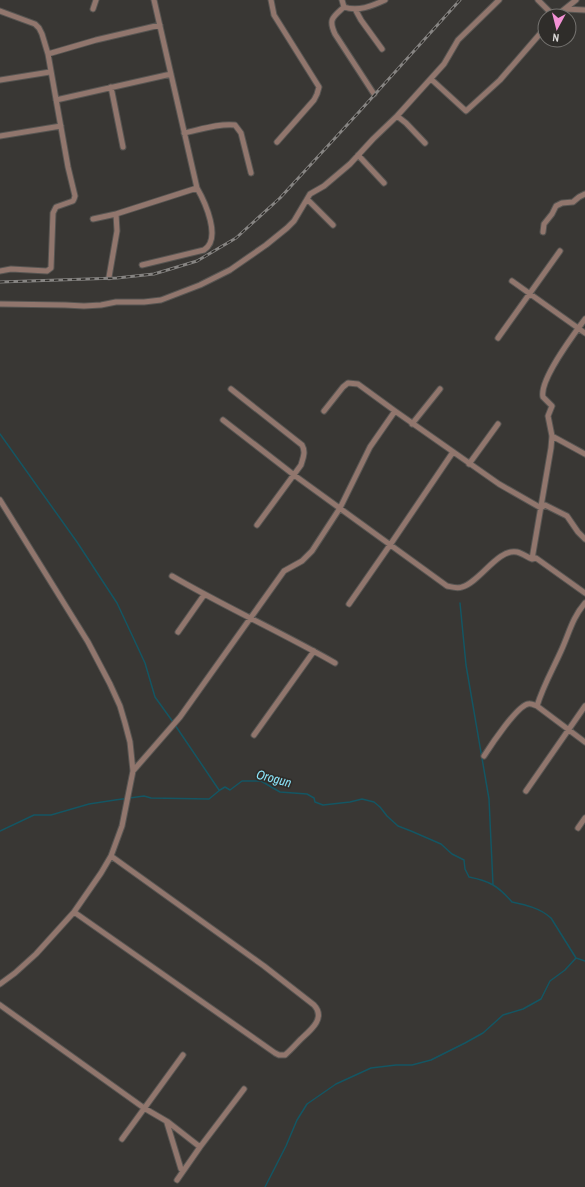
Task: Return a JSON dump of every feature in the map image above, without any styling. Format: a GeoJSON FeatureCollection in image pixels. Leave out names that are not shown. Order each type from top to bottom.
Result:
{"type":"FeatureCollection","features":[{"type":"Feature","properties":{"kind":"street"},"geometry":{"type":"LineString","coordinates":[[93,9],[96,0]]}},
{"type":"Feature","properties":{"kind":"street"},"geometry":{"type":"LineString","coordinates":[[142,265],[204,250],[209,246],[211,240],[212,226],[210,214],[197,188],[155,0]]}},
{"type":"Feature","properties":{"kind":"street"},"geometry":{"type":"LineString","coordinates":[[271,0],[274,15],[319,87],[314,100],[277,142]]}},
{"type":"Feature","properties":{"kind":"street"},"geometry":{"type":"LineString","coordinates":[[342,0],[344,7]]}},
{"type":"Feature","properties":{"kind":"street"},"geometry":{"type":"LineString","coordinates":[[374,94],[335,34],[331,22],[336,14],[344,7],[355,8],[373,6],[384,0]]}},
{"type":"Feature","properties":{"kind":"street"},"geometry":{"type":"LineString","coordinates":[[0,304],[84,306],[161,300],[200,285],[230,270],[266,245],[294,221],[310,194],[324,186],[350,164],[397,116],[444,64],[458,40],[499,0]]}},
{"type":"Feature","properties":{"kind":"street"},"geometry":{"type":"LineString","coordinates":[[538,0],[546,8]]}},
{"type":"Feature","properties":{"kind":"street"},"geometry":{"type":"LineString","coordinates":[[566,8],[576,0]]}},
{"type":"Feature","properties":{"kind":"street"},"geometry":{"type":"LineString","coordinates":[[355,8],[361,20],[382,49]]}},
{"type":"Feature","properties":{"kind":"street"},"geometry":{"type":"LineString","coordinates":[[0,11],[35,24],[40,28],[48,54],[68,167],[75,196],[73,201],[56,207],[53,213],[51,268],[47,271],[11,269],[0,271]]}},
{"type":"Feature","properties":{"kind":"street"},"geometry":{"type":"LineString","coordinates":[[48,54],[96,40],[160,25]]}},
{"type":"Feature","properties":{"kind":"street"},"geometry":{"type":"LineString","coordinates":[[431,79],[466,111],[500,80],[537,37]]}},
{"type":"Feature","properties":{"kind":"street"},"geometry":{"type":"LineString","coordinates":[[0,80],[50,72]]}},
{"type":"Feature","properties":{"kind":"street"},"geometry":{"type":"LineString","coordinates":[[56,100],[171,74]]}},
{"type":"Feature","properties":{"kind":"street"},"geometry":{"type":"LineString","coordinates":[[111,87],[123,148]]}},
{"type":"Feature","properties":{"kind":"street"},"geometry":{"type":"LineString","coordinates":[[397,116],[406,123],[425,144]]}},
{"type":"Feature","properties":{"kind":"street"},"geometry":{"type":"LineString","coordinates":[[184,133],[235,125],[241,132],[251,173]]}},
{"type":"Feature","properties":{"kind":"street"},"geometry":{"type":"LineString","coordinates":[[0,136],[61,126]]}},
{"type":"Feature","properties":{"kind":"street"},"geometry":{"type":"LineString","coordinates":[[358,155],[384,183]]}},
{"type":"Feature","properties":{"kind":"street"},"geometry":{"type":"LineString","coordinates":[[93,219],[116,214],[197,188]]}},
{"type":"Feature","properties":{"kind":"street"},"geometry":{"type":"LineString","coordinates":[[543,232],[544,224],[556,206],[562,203],[575,201],[579,196],[585,194]]}},
{"type":"Feature","properties":{"kind":"street"},"geometry":{"type":"LineString","coordinates":[[307,199],[333,225]]}},
{"type":"Feature","properties":{"kind":"street"},"geometry":{"type":"LineString","coordinates":[[110,277],[117,231],[116,214]]}},
{"type":"Feature","properties":{"kind":"street"},"geometry":{"type":"LineString","coordinates":[[498,338],[560,251]]}},
{"type":"Feature","properties":{"kind":"street"},"geometry":{"type":"LineString","coordinates":[[512,281],[585,333]]}},
{"type":"Feature","properties":{"kind":"street"},"geometry":{"type":"LineString","coordinates":[[532,559],[552,436],[548,416],[552,406],[543,397],[542,390],[550,371],[585,319]]}},
{"type":"Feature","properties":{"kind":"street"},"geometry":{"type":"LineString","coordinates":[[324,411],[348,383],[358,384],[469,464],[499,484],[541,508]]}},
{"type":"Feature","properties":{"kind":"street"},"geometry":{"type":"LineString","coordinates":[[231,389],[302,445],[304,452],[301,465],[257,525]]}},
{"type":"Feature","properties":{"kind":"street"},"geometry":{"type":"LineString","coordinates":[[412,424],[440,389]]}},
{"type":"Feature","properties":{"kind":"street"},"geometry":{"type":"LineString","coordinates":[[133,771],[180,717],[284,571],[302,561],[312,550],[340,508],[370,447],[395,411]]}},
{"type":"Feature","properties":{"kind":"street"},"geometry":{"type":"LineString","coordinates":[[223,420],[294,475],[446,586],[455,588],[467,585],[499,558],[510,552],[518,552],[532,559],[536,558],[585,593]]}},
{"type":"Feature","properties":{"kind":"street"},"geometry":{"type":"LineString","coordinates":[[469,464],[498,424]]}},
{"type":"Feature","properties":{"kind":"street"},"geometry":{"type":"LineString","coordinates":[[552,436],[585,454]]}},
{"type":"Feature","properties":{"kind":"street"},"geometry":{"type":"LineString","coordinates":[[349,604],[453,452]]}},
{"type":"Feature","properties":{"kind":"street"},"geometry":{"type":"LineString","coordinates":[[0,500],[88,642],[110,684],[126,723],[130,742],[133,771],[122,826],[111,856],[101,873],[74,912],[36,954],[0,984]]}},
{"type":"Feature","properties":{"kind":"street"},"geometry":{"type":"LineString","coordinates":[[541,508],[545,504],[567,516],[585,539]]}},
{"type":"Feature","properties":{"kind":"street"},"geometry":{"type":"LineString","coordinates":[[172,576],[204,595],[335,663]]}},
{"type":"Feature","properties":{"kind":"street"},"geometry":{"type":"LineString","coordinates":[[178,632],[204,595]]}},
{"type":"Feature","properties":{"kind":"street"},"geometry":{"type":"LineString","coordinates":[[537,706],[541,692],[561,651],[572,623],[585,604]]}},
{"type":"Feature","properties":{"kind":"street"},"geometry":{"type":"LineString","coordinates":[[254,736],[314,651]]}},
{"type":"Feature","properties":{"kind":"street"},"geometry":{"type":"LineString","coordinates":[[484,756],[512,717],[527,704],[537,706],[585,742]]}},
{"type":"Feature","properties":{"kind":"street"},"geometry":{"type":"LineString","coordinates":[[526,791],[585,706]]}},
{"type":"Feature","properties":{"kind":"street"},"geometry":{"type":"LineString","coordinates":[[578,828],[585,818]]}},
{"type":"Feature","properties":{"kind":"street"},"geometry":{"type":"LineString","coordinates":[[74,912],[275,1054],[285,1055],[315,1026],[319,1013],[318,1009],[314,1005],[264,966],[111,856]]}},
{"type":"Feature","properties":{"kind":"street"},"geometry":{"type":"LineString","coordinates":[[0,1005],[144,1108],[168,1122],[200,1147]]}},
{"type":"Feature","properties":{"kind":"street"},"geometry":{"type":"LineString","coordinates":[[122,1139],[183,1055]]}},
{"type":"Feature","properties":{"kind":"street"},"geometry":{"type":"LineString","coordinates":[[177,1180],[244,1089]]}},
{"type":"Feature","properties":{"kind":"street"},"geometry":{"type":"LineString","coordinates":[[168,1122],[167,1123],[181,1169]]}},
{"type":"Feature","properties":{"kind":"waterway"},"geometry":{"type":"LineString","coordinates":[[0,434],[77,542],[117,603],[145,663],[155,697],[173,722]]}},
{"type":"Feature","properties":{"kind":"waterway"},"geometry":{"type":"LineString","coordinates":[[460,603],[466,665],[489,799],[493,885]]}},
{"type":"Feature","properties":{"kind":"waterway"},"geometry":{"type":"LineString","coordinates":[[175,725],[219,790]]}},
{"type":"Feature","properties":{"kind":"waterway","name":"Orogun"},"geometry":{"type":"LineString","coordinates":[[0,831],[34,815],[51,815],[89,804],[115,800],[144,796],[151,798],[209,799],[225,787],[230,790],[242,781],[261,781],[280,792],[307,794],[314,798],[315,802],[323,805],[362,799],[374,802],[398,826],[441,844],[452,854],[464,860],[465,869],[469,877],[488,882],[498,888],[512,902],[533,907],[547,915],[551,918],[576,958],[585,961]]}},
{"type":"Feature","properties":{"kind":"waterway"},"geometry":{"type":"LineString","coordinates":[[265,1187],[286,1146],[297,1120],[307,1104],[336,1084],[371,1068],[412,1065],[431,1060],[465,1043],[483,1033],[503,1015],[523,1009],[541,999],[550,981],[565,970],[576,958]]}},
{"type":"Feature","properties":{"kind":"railway"},"geometry":{"type":"LineString","coordinates":[[0,282],[117,278],[154,274],[197,261],[236,238],[280,198],[460,0]]}}]}
